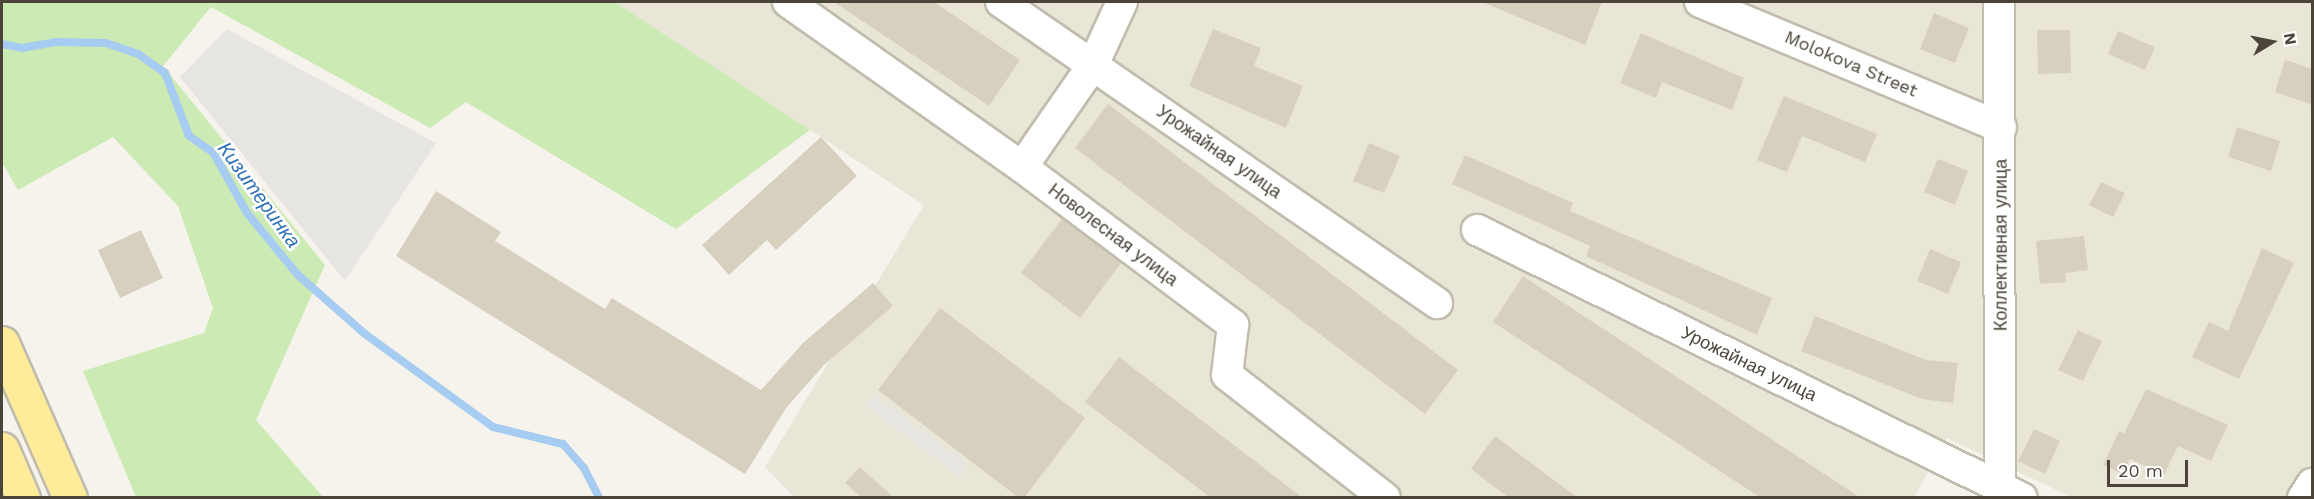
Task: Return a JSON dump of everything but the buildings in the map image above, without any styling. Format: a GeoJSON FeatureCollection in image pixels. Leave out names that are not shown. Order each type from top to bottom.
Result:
{"type":"FeatureCollection","features":[{"type":"Feature","properties":{"kind":"main road"},"geometry":{"type":"LineString","coordinates":[[2,343],[70,498]]}},
{"type":"Feature","properties":{"kind":"main road"},"geometry":{"type":"LineString","coordinates":[[2,449],[23,498]]}},
{"type":"Feature","properties":{"kind":"street","name":"Новолесная улица"},"geometry":{"type":"LineString","coordinates":[[788,2],[1022,167],[1233,325],[1227,375],[1386,498]]}},
{"type":"Feature","properties":{"kind":"street","name":"Урожайная улица"},"geometry":{"type":"LineString","coordinates":[[1001,2],[1437,303]]}},
{"type":"Feature","properties":{"kind":"street"},"geometry":{"type":"LineString","coordinates":[[1022,167],[1093,65],[1122,2]]}},
{"type":"Feature","properties":{"kind":"street","name":"Molokova Street"},"geometry":{"type":"LineString","coordinates":[[1700,2],[2001,127]]}},
{"type":"Feature","properties":{"kind":"street","name":"Коллективная улица"},"geometry":{"type":"LineString","coordinates":[[1999,2],[2011,493]]}},
{"type":"Feature","properties":{"kind":"street","name":"Урожайная улица"},"geometry":{"type":"LineString","coordinates":[[1477,230],[2011,493]]}},
{"type":"Feature","properties":{"kind":"street"},"geometry":{"type":"LineString","coordinates":[[2303,498],[2313,484]]}},
{"type":"Feature","properties":{"kind":"shaded area"},"geometry":{"type":"Polygon","coordinates":[[[615,2],[2312,2],[2312,463],[2291,497],[2071,497],[1947,438],[1914,497],[794,497],[765,467],[924,205],[615,2]]]}},
{"type":"Feature","properties":{"kind":"shaded area"},"geometry":{"type":"Polygon","coordinates":[[[227,29],[436,143],[345,281],[180,77],[227,29]]]}},
{"type":"Feature","properties":{"kind":"shaded area"},"geometry":{"type":"Polygon","coordinates":[[[875,395],[968,465],[960,477],[866,406],[875,395]]]}},
{"type":"Feature","properties":{"kind":"green space"},"geometry":{"type":"Polygon","coordinates":[[[2,2],[615,2],[810,130],[676,229],[466,102],[430,128],[211,7],[163,66],[325,265],[256,420],[323,497],[136,497],[83,371],[204,333],[213,308],[178,206],[113,137],[18,190],[2,162],[2,2]]]}},
{"type":"Feature","properties":{"kind":"waterway","name":"Кизитеринка"},"geometry":{"type":"LineString","coordinates":[[2,44],[22,48],[55,42],[106,43],[138,54],[165,73],[189,136],[213,152],[247,213],[298,275],[365,334],[493,427],[563,444],[584,468],[599,498]]}}]}
